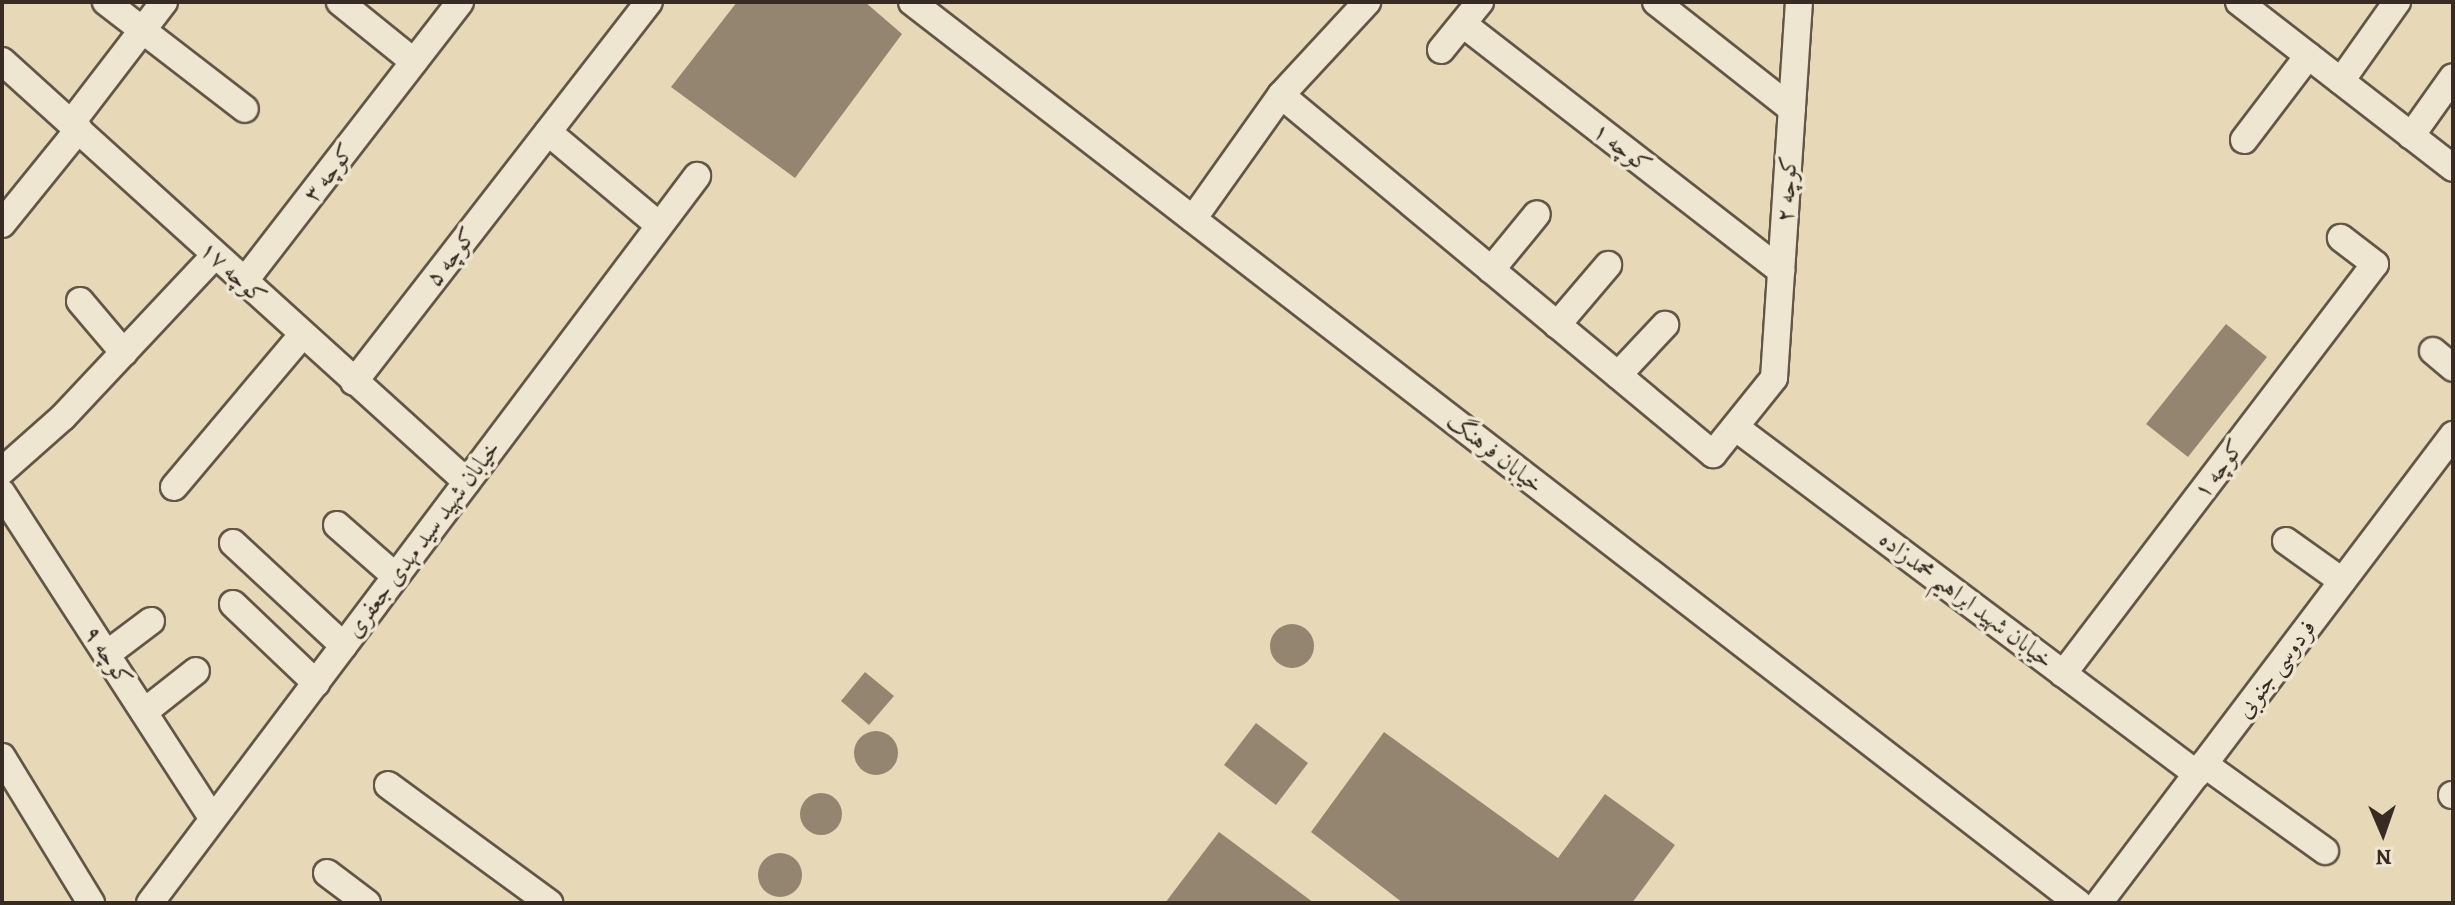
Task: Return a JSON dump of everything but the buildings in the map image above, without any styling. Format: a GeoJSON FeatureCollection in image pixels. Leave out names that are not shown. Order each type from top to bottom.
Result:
{"type":"FeatureCollection","features":[{"type":"Feature","properties":{"kind":"street"},"geometry":{"type":"LineString","coordinates":[[106,2],[245,109]]}},
{"type":"Feature","properties":{"kind":"street"},"geometry":{"type":"LineString","coordinates":[[3,219],[75,126],[164,2]]}},
{"type":"Feature","properties":{"kind":"street"},"geometry":{"type":"LineString","coordinates":[[340,2],[414,62],[460,2]]}},
{"type":"Feature","properties":{"kind":"street"},"geometry":{"type":"LineString","coordinates":[[649,2],[548,132],[659,225]]}},
{"type":"Feature","properties":{"kind":"street","name":"خیابان فرهنگ"},"geometry":{"type":"LineString","coordinates":[[912,2],[2078,903]]}},
{"type":"Feature","properties":{"kind":"street"},"geometry":{"type":"LineString","coordinates":[[1193,219],[1281,95],[1367,2]]}},
{"type":"Feature","properties":{"kind":"street"},"geometry":{"type":"LineString","coordinates":[[1441,50],[1480,2]]}},
{"type":"Feature","properties":{"kind":"street"},"geometry":{"type":"LineString","coordinates":[[1656,2],[1792,109]]}},
{"type":"Feature","properties":{"kind":"street"},"geometry":{"type":"LineString","coordinates":[[1792,109],[1799,2]]}},
{"type":"Feature","properties":{"kind":"street"},"geometry":{"type":"LineString","coordinates":[[2341,81],[2397,2]]}},
{"type":"Feature","properties":{"kind":"street"},"geometry":{"type":"LineString","coordinates":[[2256,7],[2308,56],[2411,136],[2450,159]]}},
{"type":"Feature","properties":{"kind":"street","name":"کوچه ۱"},"geometry":{"type":"LineString","coordinates":[[1463,24],[1781,271]]}},
{"type":"Feature","properties":{"kind":"street"},"geometry":{"type":"LineString","coordinates":[[2244,140],[2308,56]]}},
{"type":"Feature","properties":{"kind":"street","name":"کوچه ۱۷"},"geometry":{"type":"LineString","coordinates":[[2,61],[243,283],[467,482]]}},
{"type":"Feature","properties":{"kind":"street","name":"کوچه ۳"},"geometry":{"type":"LineString","coordinates":[[243,283],[414,62]]}},
{"type":"Feature","properties":{"kind":"street"},"geometry":{"type":"LineString","coordinates":[[2411,136],[2453,77]]}},
{"type":"Feature","properties":{"kind":"street"},"geometry":{"type":"LineString","coordinates":[[1281,95],[1713,454],[1735,427]]}},
{"type":"Feature","properties":{"kind":"street","name":"کوچه ۲"},"geometry":{"type":"LineString","coordinates":[[1735,427],[1774,378],[1792,109]]}},
{"type":"Feature","properties":{"kind":"street","name":"کوچه ۵"},"geometry":{"type":"LineString","coordinates":[[354,382],[548,132]]}},
{"type":"Feature","properties":{"kind":"street","name":"خیابان شهید سید مهدی جعفری"},"geometry":{"type":"LineString","coordinates":[[150,903],[697,176]]}},
{"type":"Feature","properties":{"kind":"street"},"geometry":{"type":"LineString","coordinates":[[1491,270],[1537,214]]}},
{"type":"Feature","properties":{"kind":"street","name":"کوچه ۱"},"geometry":{"type":"LineString","coordinates":[[2063,674],[2375,264],[2341,238]]}},
{"type":"Feature","properties":{"kind":"street"},"geometry":{"type":"LineString","coordinates":[[2,471],[124,353],[214,256]]}},
{"type":"Feature","properties":{"kind":"street"},"geometry":{"type":"LineString","coordinates":[[1557,325],[1608,265]]}},
{"type":"Feature","properties":{"kind":"street"},"geometry":{"type":"LineString","coordinates":[[80,301],[124,353]]}},
{"type":"Feature","properties":{"kind":"street"},"geometry":{"type":"LineString","coordinates":[[1618,375],[1665,325]]}},
{"type":"Feature","properties":{"kind":"street"},"geometry":{"type":"LineString","coordinates":[[174,487],[302,335]]}},
{"type":"Feature","properties":{"kind":"street","name":"خیابان شهید ابراهیم محمدزاده"},"geometry":{"type":"LineString","coordinates":[[1735,427],[2063,674],[2325,851]]}},
{"type":"Feature","properties":{"kind":"street","name":"فردوسی جنوبی"},"geometry":{"type":"LineString","coordinates":[[2099,903],[2453,437]]}},
{"type":"Feature","properties":{"kind":"street","name":"کوچه ۹"},"geometry":{"type":"LineString","coordinates":[[2,493],[213,819]]}},
{"type":"Feature","properties":{"kind":"street"},"geometry":{"type":"LineString","coordinates":[[337,525],[395,576]]}},
{"type":"Feature","properties":{"kind":"street"},"geometry":{"type":"LineString","coordinates":[[2286,541],[2342,581]]}},
{"type":"Feature","properties":{"kind":"street"},"geometry":{"type":"LineString","coordinates":[[233,543],[344,646]]}},
{"type":"Feature","properties":{"kind":"street"},"geometry":{"type":"LineString","coordinates":[[233,604],[316,683]]}},
{"type":"Feature","properties":{"kind":"street"},"geometry":{"type":"LineString","coordinates":[[107,654],[151,621]]}},
{"type":"Feature","properties":{"kind":"street"},"geometry":{"type":"LineString","coordinates":[[144,712],[196,671]]}},
{"type":"Feature","properties":{"kind":"street"},"geometry":{"type":"LineString","coordinates":[[2,757],[91,903]]}},
{"type":"Feature","properties":{"kind":"street"},"geometry":{"type":"LineString","coordinates":[[388,785],[549,903]]}},
{"type":"Feature","properties":{"kind":"street"},"geometry":{"type":"LineString","coordinates":[[327,873],[367,903]]}}]}
